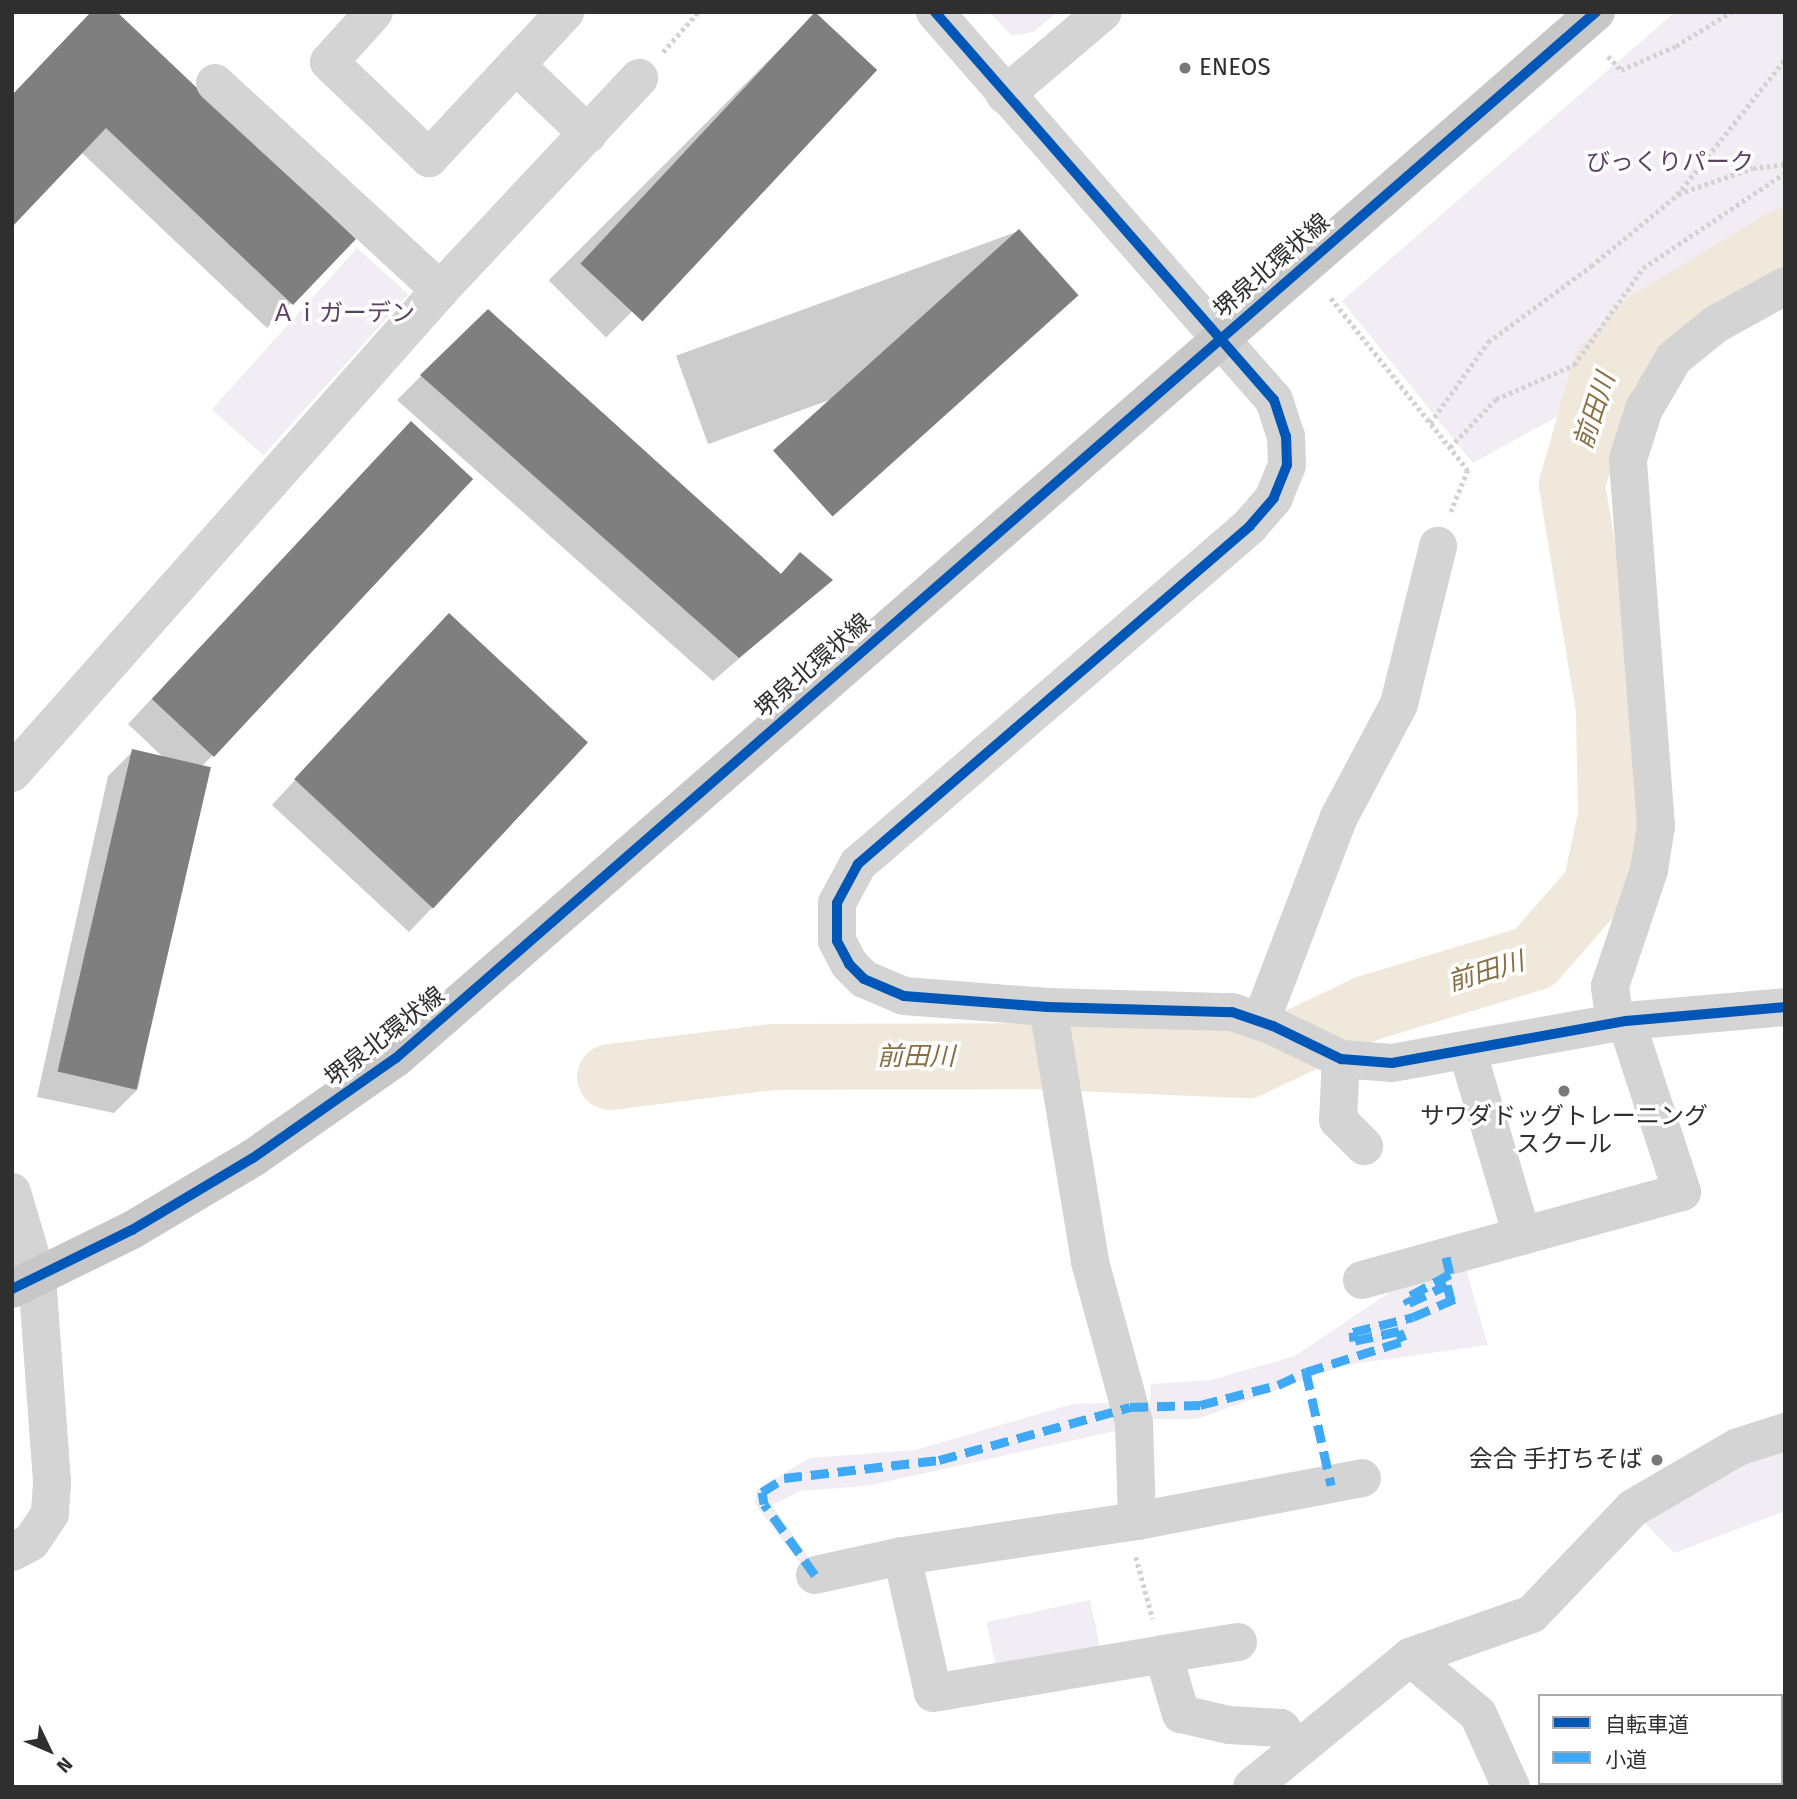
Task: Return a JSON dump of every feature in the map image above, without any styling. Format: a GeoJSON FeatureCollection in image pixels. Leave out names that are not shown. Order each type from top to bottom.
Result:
{"type":"FeatureCollection","features":[{"type":"Feature","properties":{"kind":"main road","name":"堺泉北環状線"},"geometry":{"type":"LineString","coordinates":[[24,1283],[132,1230],[253,1158],[396,1058],[1596,12]]}},
{"type":"Feature","properties":{"kind":"street"},"geometry":{"type":"LineString","coordinates":[[374,12],[328,62],[429,158],[565,12]]}},
{"type":"Feature","properties":{"kind":"street"},"geometry":{"type":"LineString","coordinates":[[935,12],[1274,401],[1286,436],[1287,465],[1274,498],[1250,526],[858,864],[837,903],[837,941],[864,979],[904,996],[1048,1007],[1232,1012],[1267,1023],[1335,1056],[1392,1063],[1621,1022],[1785,1007]]}},
{"type":"Feature","properties":{"kind":"street"},"geometry":{"type":"LineString","coordinates":[[1005,95],[1103,12]]}},
{"type":"Feature","properties":{"kind":"street"},"geometry":{"type":"LineString","coordinates":[[516,65],[587,134]]}},
{"type":"Feature","properties":{"kind":"street"},"geometry":{"type":"LineString","coordinates":[[12,773],[440,290],[639,78]]}},
{"type":"Feature","properties":{"kind":"street"},"geometry":{"type":"LineString","coordinates":[[215,83],[440,290]]}},
{"type":"Feature","properties":{"kind":"street"},"geometry":{"type":"LineString","coordinates":[[1362,1280],[1682,1192],[1610,986],[1649,870],[1656,826],[1628,459],[1644,409],[1674,358],[1716,324],[1785,286]]}},
{"type":"Feature","properties":{"kind":"street"},"geometry":{"type":"LineString","coordinates":[[1267,1023],[1339,817],[1399,704],[1438,546]]}},
{"type":"Feature","properties":{"kind":"street"},"geometry":{"type":"LineString","coordinates":[[1048,1007],[1090,1262],[1134,1423],[1132,1522]]}},
{"type":"Feature","properties":{"kind":"street"},"geometry":{"type":"LineString","coordinates":[[1466,1050],[1522,1236]]}},
{"type":"Feature","properties":{"kind":"street"},"geometry":{"type":"LineString","coordinates":[[1335,1056],[1338,1120],[1364,1146]]}},
{"type":"Feature","properties":{"kind":"street"},"geometry":{"type":"LineString","coordinates":[[12,1192],[52,1483],[50,1514],[31,1542],[12,1552]]}},
{"type":"Feature","properties":{"kind":"street"},"geometry":{"type":"LineString","coordinates":[[1252,1787],[1409,1657],[1532,1614],[1633,1508],[1738,1447],[1785,1432]]}},
{"type":"Feature","properties":{"kind":"street"},"geometry":{"type":"LineString","coordinates":[[816,1575],[902,1556],[1132,1522],[1362,1478]]}},
{"type":"Feature","properties":{"kind":"street"},"geometry":{"type":"LineString","coordinates":[[902,1556],[933,1693],[1238,1642]]}},
{"type":"Feature","properties":{"kind":"street"},"geometry":{"type":"LineString","coordinates":[[1163,1654],[1181,1714],[1229,1725],[1282,1728],[1296,1749]]}},
{"type":"Feature","properties":{"kind":"street"},"geometry":{"type":"LineString","coordinates":[[1409,1657],[1478,1714],[1511,1787]]}},
{"type":"Feature","properties":{"kind":"path"},"geometry":{"type":"LineString","coordinates":[[639,78],[698,12]]}},
{"type":"Feature","properties":{"kind":"path"},"geometry":{"type":"LineString","coordinates":[[1608,56],[1621,70],[1676,46],[1731,12]]}},
{"type":"Feature","properties":{"kind":"path"},"geometry":{"type":"LineString","coordinates":[[1430,423],[1488,342],[1591,267],[1677,195],[1785,59]]}},
{"type":"Feature","properties":{"kind":"path"},"geometry":{"type":"LineString","coordinates":[[1677,195],[1753,168],[1785,164]]}},
{"type":"Feature","properties":{"kind":"path"},"geometry":{"type":"LineString","coordinates":[[1450,447],[1496,399],[1574,365],[1643,268],[1785,173]]}},
{"type":"Feature","properties":{"kind":"path"},"geometry":{"type":"LineString","coordinates":[[1331,298],[1468,470],[1438,546]]}},
{"type":"Feature","properties":{"kind":"path"},"geometry":{"type":"LineString","coordinates":[[1132,1522],[1163,1654]]}},
{"type":"Feature","properties":{"kind":"green space"},"geometry":{"type":"Polygon","coordinates":[[[989,12],[1058,12],[1033,32],[1012,36],[989,12]]]}},
{"type":"Feature","properties":{"kind":"green space","name":"びっくりパーク"},"geometry":{"type":"Polygon","coordinates":[[[1675,12],[1785,12],[1785,224],[1655,301],[1603,349],[1571,409],[1473,463],[1342,301],[1675,12]]]}},
{"type":"Feature","properties":{"kind":"green space","name":"Ａｉガーデン"},"geometry":{"type":"Polygon","coordinates":[[[357,248],[408,294],[263,455],[212,409],[357,248]]]}},
{"type":"Feature","properties":{"kind":"green space"},"geometry":{"type":"Polygon","coordinates":[[[1465,1266],[1488,1345],[1345,1365],[1197,1419],[1149,1419],[1151,1384],[1211,1380],[1295,1356],[1403,1283],[1465,1266]]]}},
{"type":"Feature","properties":{"kind":"green space"},"geometry":{"type":"Polygon","coordinates":[[[1111,1403],[1120,1430],[866,1486],[800,1491],[772,1505],[814,1565],[806,1571],[755,1504],[757,1489],[810,1458],[915,1450],[1073,1404],[1111,1403]]]}},
{"type":"Feature","properties":{"kind":"green space"},"geometry":{"type":"Polygon","coordinates":[[[1785,1448],[1785,1511],[1674,1553],[1644,1522],[1704,1480],[1785,1448]]]}},
{"type":"Feature","properties":{"kind":"green space"},"geometry":{"type":"Polygon","coordinates":[[[1090,1600],[1100,1646],[996,1668],[986,1622],[1090,1600]]]}},
{"type":"Feature","properties":{"kind":"building"},"geometry":{"type":"Polygon","coordinates":[[[91,12],[117,12],[356,239],[293,305],[106,128],[12,227],[12,95],[91,12]]]}},
{"type":"Feature","properties":{"kind":"building"},"geometry":{"type":"Polygon","coordinates":[[[815,12],[877,70],[643,322],[580,264],[815,12]]]}},
{"type":"Feature","properties":{"kind":"building"},"geometry":{"type":"Polygon","coordinates":[[[1019,229],[1079,295],[833,517],[773,450],[1019,229]]]}},
{"type":"Feature","properties":{"kind":"building"},"geometry":{"type":"Polygon","coordinates":[[[488,309],[781,574],[800,552],[833,580],[739,658],[420,375],[488,309]]]}},
{"type":"Feature","properties":{"kind":"building"},"geometry":{"type":"Polygon","coordinates":[[[411,421],[473,479],[214,757],[152,699],[411,421]]]}},
{"type":"Feature","properties":{"kind":"building"},"geometry":{"type":"Polygon","coordinates":[[[449,613],[588,743],[433,909],[294,779],[449,613]]]}},
{"type":"Feature","properties":{"kind":"building"},"geometry":{"type":"Polygon","coordinates":[[[132,749],[211,767],[136,1090],[58,1072],[132,749]]]}},
{"type":"Feature","properties":{"kind":"waterway","name":"前田川"},"geometry":{"type":"LineString","coordinates":[[610,1077],[774,1057],[1029,1056],[1248,1065],[1368,1008],[1534,958],[1596,887],[1611,816],[1609,709],[1572,485],[1605,369],[1648,324],[1785,241]]}},
{"type":"Feature","properties":{"kind":"marked path"},"geometry":{"type":"LineString","coordinates":[[1446,1257],[1450,1274],[1406,1298],[1409,1303],[1447,1285],[1451,1300]]}},
{"type":"Feature","properties":{"kind":"marked path"},"geometry":{"type":"LineString","coordinates":[[1306,1372],[1403,1341],[1399,1331],[1354,1341],[1353,1332],[1413,1317],[1456,1298]]}},
{"type":"Feature","properties":{"kind":"marked path"},"geometry":{"type":"LineString","coordinates":[[815,1575],[764,1504],[762,1492],[784,1478],[939,1460],[1130,1407],[1200,1405],[1278,1385],[1306,1372],[1331,1485]]}},
{"type":"Feature","properties":{"kind":"cycle path"},"geometry":{"type":"LineString","coordinates":[[935,12],[1274,400],[1286,436],[1287,465],[1274,498],[1250,526],[858,864],[837,903],[837,941],[849,964],[864,979],[904,996],[1048,1007],[1232,1012],[1273,1026],[1341,1059],[1392,1063],[1626,1021],[1785,1007]]}},
{"type":"Feature","properties":{"kind":"cycle path"},"geometry":{"type":"LineString","coordinates":[[12,1289],[132,1230],[253,1158],[396,1058],[1596,12]]}},
{"type":"Feature","properties":{"kind":"place","name":"ENEOS"},"geometry":{"type":"Point","coordinates":[1185,68]}},
{"type":"Feature","properties":{"kind":"place","name":"サワダドッグトレーニング スクール"},"geometry":{"type":"Point","coordinates":[1564,1091]}},
{"type":"Feature","properties":{"kind":"place","name":"会合 手打ちそば"},"geometry":{"type":"Point","coordinates":[1657,1460]}}]}
